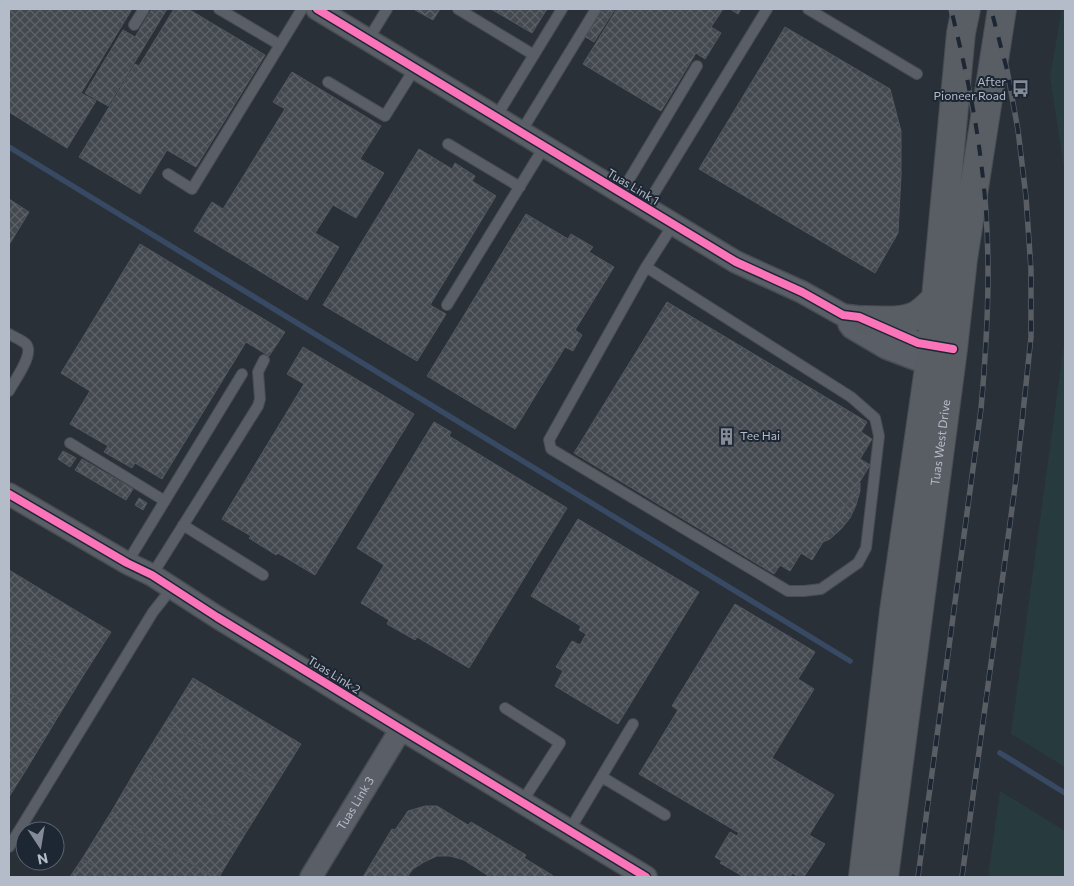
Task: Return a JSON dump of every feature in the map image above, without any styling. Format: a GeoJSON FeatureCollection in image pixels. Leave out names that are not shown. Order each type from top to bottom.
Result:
{"type":"FeatureCollection","features":[{"type":"Feature","properties":{"kind":"main road","name":"Tuas West Drive"},"geometry":{"type":"LineString","coordinates":[[884,877],[942,355],[935,300],[961,32],[966,9]]}},
{"type":"Feature","properties":{"kind":"main road","name":"Tuas West Drive"},"geometry":{"type":"LineString","coordinates":[[863,877],[894,611],[942,355],[963,259],[1002,9]]}},
{"type":"Feature","properties":{"kind":"main road"},"geometry":{"type":"LineString","coordinates":[[854,318],[890,320],[910,318],[924,311],[935,300]]}},
{"type":"Feature","properties":{"kind":"street","name":"Tuas Link 1"},"geometry":{"type":"LineString","coordinates":[[317,9],[736,262],[854,318],[942,355]]}},
{"type":"Feature","properties":{"kind":"street","name":"Tuas Link 2"},"geometry":{"type":"LineString","coordinates":[[9,494],[127,563],[152,575],[401,729],[646,877]]}},
{"type":"Feature","properties":{"kind":"street","name":"Tuas Link 3"},"geometry":{"type":"LineString","coordinates":[[310,877],[401,729]]}},
{"type":"Feature","properties":{"kind":"lane"},"geometry":{"type":"LineString","coordinates":[[134,25],[144,9]]}},
{"type":"Feature","properties":{"kind":"lane"},"geometry":{"type":"LineString","coordinates":[[219,9],[280,46]]}},
{"type":"Feature","properties":{"kind":"lane"},"geometry":{"type":"LineString","coordinates":[[168,174],[192,189],[302,9]]}},
{"type":"Feature","properties":{"kind":"lane"},"geometry":{"type":"LineString","coordinates":[[368,40],[387,9]]}},
{"type":"Feature","properties":{"kind":"lane"},"geometry":{"type":"LineString","coordinates":[[458,9],[534,54]]}},
{"type":"Feature","properties":{"kind":"lane"},"geometry":{"type":"LineString","coordinates":[[496,117],[562,9]]}},
{"type":"Feature","properties":{"kind":"lane"},"geometry":{"type":"LineString","coordinates":[[521,132],[596,9]]}},
{"type":"Feature","properties":{"kind":"lane"},"geometry":{"type":"LineString","coordinates":[[645,208],[767,9]]}},
{"type":"Feature","properties":{"kind":"lane"},"geometry":{"type":"LineString","coordinates":[[808,9],[917,74]]}},
{"type":"Feature","properties":{"kind":"lane"},"geometry":{"type":"LineString","coordinates":[[620,193],[697,66]]}},
{"type":"Feature","properties":{"kind":"lane"},"geometry":{"type":"LineString","coordinates":[[328,82],[385,116],[415,68]]}},
{"type":"Feature","properties":{"kind":"lane"},"geometry":{"type":"LineString","coordinates":[[448,144],[520,187]]}},
{"type":"Feature","properties":{"kind":"lane"},"geometry":{"type":"LineString","coordinates":[[447,306],[544,147]]}},
{"type":"Feature","properties":{"kind":"lane"},"geometry":{"type":"LineString","coordinates":[[646,267],[851,397],[874,418],[879,436],[866,548],[858,563],[821,589],[788,591],[551,449],[549,440],[646,267],[673,225]]}},
{"type":"Feature","properties":{"kind":"lane"},"geometry":{"type":"LineString","coordinates":[[9,334],[26,344],[29,350],[28,358],[9,391]]}},
{"type":"Feature","properties":{"kind":"lane"},"geometry":{"type":"LineString","coordinates":[[152,575],[258,406],[260,399],[258,372],[264,360]]}},
{"type":"Feature","properties":{"kind":"lane"},"geometry":{"type":"LineString","coordinates":[[127,563],[242,374]]}},
{"type":"Feature","properties":{"kind":"lane"},"geometry":{"type":"LineString","coordinates":[[70,443],[165,500]]}},
{"type":"Feature","properties":{"kind":"lane"},"geometry":{"type":"LineString","coordinates":[[183,525],[263,575]]}},
{"type":"Feature","properties":{"kind":"lane"},"geometry":{"type":"LineString","coordinates":[[9,847],[153,612],[172,588]]}},
{"type":"Feature","properties":{"kind":"lane"},"geometry":{"type":"LineString","coordinates":[[505,708],[560,743],[522,802]]}},
{"type":"Feature","properties":{"kind":"lane"},"geometry":{"type":"LineString","coordinates":[[569,831],[633,724]]}},
{"type":"Feature","properties":{"kind":"lane"},"geometry":{"type":"LineString","coordinates":[[602,777],[665,815]]}},
{"type":"Feature","properties":{"kind":"green space"},"geometry":{"type":"Polygon","coordinates":[[[1062,9],[1065,9],[1065,174],[1050,77],[1062,9]]]}},
{"type":"Feature","properties":{"kind":"green space"},"geometry":{"type":"Polygon","coordinates":[[[1065,336],[1065,767],[1011,734],[1065,336]]]}},
{"type":"Feature","properties":{"kind":"green space"},"geometry":{"type":"Polygon","coordinates":[[[1000,791],[1065,831],[1065,877],[988,877],[1000,791]]]}},
{"type":"Feature","properties":{"kind":"building"},"geometry":{"type":"Polygon","coordinates":[[[9,9],[132,9],[81,93],[96,101],[67,148],[9,112],[9,9]]]}},
{"type":"Feature","properties":{"kind":"building"},"geometry":{"type":"Polygon","coordinates":[[[152,9],[167,9],[108,106],[85,93],[123,30],[135,37],[152,9]]]}},
{"type":"Feature","properties":{"kind":"building"},"geometry":{"type":"Polygon","coordinates":[[[174,9],[188,9],[265,55],[196,167],[167,150],[140,194],[79,157],[135,64],[139,66],[174,9]]]}},
{"type":"Feature","properties":{"kind":"building"},"geometry":{"type":"Polygon","coordinates":[[[416,9],[440,9],[433,20],[416,9]]]}},
{"type":"Feature","properties":{"kind":"building"},"geometry":{"type":"Polygon","coordinates":[[[491,9],[547,9],[532,33],[491,9]]]}},
{"type":"Feature","properties":{"kind":"building"},"geometry":{"type":"Polygon","coordinates":[[[601,9],[615,9],[594,42],[584,36],[601,9]]]}},
{"type":"Feature","properties":{"kind":"building"},"geometry":{"type":"Polygon","coordinates":[[[617,9],[723,9],[711,27],[721,33],[705,59],[696,53],[661,111],[583,64],[617,9]]]}},
{"type":"Feature","properties":{"kind":"building"},"geometry":{"type":"Polygon","coordinates":[[[730,9],[741,9],[738,14],[730,9]]]}},
{"type":"Feature","properties":{"kind":"building"},"geometry":{"type":"Polygon","coordinates":[[[785,27],[890,89],[901,131],[898,233],[875,273],[699,169],[785,27]]]}},
{"type":"Feature","properties":{"kind":"building"},"geometry":{"type":"Polygon","coordinates":[[[292,72],[381,126],[360,159],[384,173],[356,218],[333,205],[315,233],[339,247],[307,300],[194,231],[212,202],[223,209],[285,109],[273,102],[292,72]]]}},
{"type":"Feature","properties":{"kind":"building"},"geometry":{"type":"Polygon","coordinates":[[[419,149],[452,169],[455,163],[475,176],[472,181],[496,196],[430,305],[446,314],[417,361],[323,305],[419,149]]]}},
{"type":"Feature","properties":{"kind":"building"},"geometry":{"type":"Polygon","coordinates":[[[9,199],[29,212],[9,245],[9,199]]]}},
{"type":"Feature","properties":{"kind":"building"},"geometry":{"type":"Polygon","coordinates":[[[526,214],[568,239],[571,234],[593,247],[589,252],[614,267],[575,330],[582,335],[573,351],[565,347],[515,429],[427,376],[526,214]]]}},
{"type":"Feature","properties":{"kind":"building"},"geometry":{"type":"Polygon","coordinates":[[[140,244],[285,332],[269,356],[246,342],[162,479],[135,463],[132,468],[104,452],[108,446],[70,424],[90,391],[61,373],[140,244]]]}},
{"type":"Feature","properties":{"kind":"building","name":"Tee Hai"},"geometry":{"type":"Polygon","coordinates":[[[667,302],[867,422],[861,432],[872,439],[860,459],[870,465],[812,560],[801,553],[790,571],[780,565],[774,574],[574,453],[667,302]]]}},
{"type":"Feature","properties":{"kind":"building"},"geometry":{"type":"Polygon","coordinates":[[[303,347],[414,414],[315,575],[278,553],[276,555],[249,538],[251,536],[222,519],[304,384],[287,374],[303,347]]]}},
{"type":"Feature","properties":{"kind":"building"},"geometry":{"type":"Polygon","coordinates":[[[434,422],[451,432],[449,436],[567,508],[469,668],[417,637],[415,640],[387,624],[389,620],[361,603],[384,565],[357,548],[434,422]]]}},
{"type":"Feature","properties":{"kind":"building"},"geometry":{"type":"Polygon","coordinates":[[[63,451],[76,458],[70,467],[58,459],[63,451]]]}},
{"type":"Feature","properties":{"kind":"building"},"geometry":{"type":"Polygon","coordinates":[[[82,459],[133,489],[126,500],[75,470],[82,459]]]}},
{"type":"Feature","properties":{"kind":"building"},"geometry":{"type":"Polygon","coordinates":[[[860,483],[856,505],[850,518],[830,539],[823,542],[860,483]]]}},
{"type":"Feature","properties":{"kind":"building"},"geometry":{"type":"Polygon","coordinates":[[[139,498],[147,503],[143,510],[135,505],[139,498]]]}},
{"type":"Feature","properties":{"kind":"building"},"geometry":{"type":"Polygon","coordinates":[[[578,519],[699,592],[618,724],[555,686],[563,671],[556,667],[572,641],[580,645],[586,634],[579,630],[581,626],[531,596],[578,519]]]}},
{"type":"Feature","properties":{"kind":"building"},"geometry":{"type":"Polygon","coordinates":[[[9,570],[111,632],[83,676],[9,631],[9,570]]]}},
{"type":"Feature","properties":{"kind":"building"},"geometry":{"type":"Polygon","coordinates":[[[735,604],[815,652],[798,679],[814,689],[772,758],[834,795],[809,835],[825,844],[804,877],[798,877],[792,873],[790,877],[744,877],[720,863],[722,861],[715,857],[730,832],[737,836],[739,833],[639,774],[678,710],[672,706],[735,604]]]}},
{"type":"Feature","properties":{"kind":"building"},"geometry":{"type":"Polygon","coordinates":[[[9,631],[83,676],[56,720],[9,692],[9,631]]]}},
{"type":"Feature","properties":{"kind":"building"},"geometry":{"type":"Polygon","coordinates":[[[193,678],[301,744],[273,789],[165,723],[193,678]]]}},
{"type":"Feature","properties":{"kind":"building"},"geometry":{"type":"Polygon","coordinates":[[[9,692],[56,720],[29,765],[9,753],[9,692]]]}},
{"type":"Feature","properties":{"kind":"building"},"geometry":{"type":"Polygon","coordinates":[[[165,723],[273,789],[245,834],[137,768],[165,723]]]}},
{"type":"Feature","properties":{"kind":"building"},"geometry":{"type":"Polygon","coordinates":[[[9,753],[29,765],[9,797],[9,753]]]}},
{"type":"Feature","properties":{"kind":"building"},"geometry":{"type":"Polygon","coordinates":[[[137,768],[245,834],[219,877],[214,877],[110,814],[137,768]]]}},
{"type":"Feature","properties":{"kind":"building"},"geometry":{"type":"Polygon","coordinates":[[[425,806],[437,806],[468,825],[471,822],[526,855],[524,858],[553,877],[490,877],[464,860],[450,856],[437,856],[413,869],[407,877],[363,877],[392,829],[395,830],[408,811],[425,806]]]}},
{"type":"Feature","properties":{"kind":"building"},"geometry":{"type":"Polygon","coordinates":[[[110,814],[214,877],[112,877],[82,859],[110,814]]]}},
{"type":"Feature","properties":{"kind":"building"},"geometry":{"type":"Polygon","coordinates":[[[82,859],[112,877],[70,877],[82,859]]]}},
{"type":"Feature","properties":{"kind":"waterway"},"geometry":{"type":"LineString","coordinates":[[9,147],[850,661]]}},
{"type":"Feature","properties":{"kind":"waterway"},"geometry":{"type":"LineString","coordinates":[[1000,753],[1065,793]]}},
{"type":"Feature","properties":{"kind":"railway"},"geometry":{"type":"LineString","coordinates":[[918,877],[981,409],[986,350],[988,260],[982,170],[969,89],[951,9]]}},
{"type":"Feature","properties":{"kind":"railway"},"geometry":{"type":"LineString","coordinates":[[962,877],[1016,479],[1031,337],[1031,270],[1026,197],[1018,130],[1007,70],[991,9]]}},
{"type":"Feature","properties":{"kind":"cycle path"},"geometry":{"type":"LineString","coordinates":[[317,9],[736,262],[802,292],[843,315],[859,317],[918,343],[953,349]]}},
{"type":"Feature","properties":{"kind":"cycle path"},"geometry":{"type":"LineString","coordinates":[[9,494],[127,563],[152,575],[217,617],[646,877]]}},
{"type":"Feature","properties":{"kind":"place","name":"After Pioneer Road"},"geometry":{"type":"Point","coordinates":[1020,89]}},
{"type":"Feature","properties":{"kind":"place","name":"Tee Hai"},"geometry":{"type":"Point","coordinates":[726,436]}}]}
